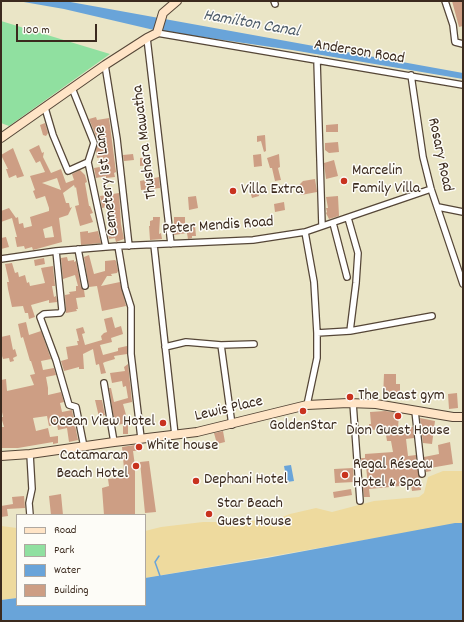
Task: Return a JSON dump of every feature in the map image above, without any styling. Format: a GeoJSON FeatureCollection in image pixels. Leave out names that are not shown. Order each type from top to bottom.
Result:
{"type":"FeatureCollection","features":[{"type":"Feature","properties":{"kind":"street"},"geometry":{"type":"LineString","coordinates":[[2,136],[157,31],[163,13],[177,1]]}},
{"type":"Feature","properties":{"kind":"street"},"geometry":{"type":"LineString","coordinates":[[445,1],[453,25],[455,42],[463,44]]}},
{"type":"Feature","properties":{"kind":"street","name":"Anderson Road"},"geometry":{"type":"LineString","coordinates":[[157,31],[463,85]]}},
{"type":"Feature","properties":{"kind":"street","name":"Thushara Mawatha"},"geometry":{"type":"LineString","coordinates":[[147,38],[171,244]]}},
{"type":"Feature","properties":{"kind":"street"},"geometry":{"type":"LineString","coordinates":[[317,60],[322,226]]}},
{"type":"Feature","properties":{"kind":"street","name":"Cemetery 1st Lane"},"geometry":{"type":"LineString","coordinates":[[105,65],[117,139],[129,246]]}},
{"type":"Feature","properties":{"kind":"street","name":"Rosary Road"},"geometry":{"type":"LineString","coordinates":[[411,75],[423,157],[431,189],[463,284]]}},
{"type":"Feature","properties":{"kind":"street"},"geometry":{"type":"LineString","coordinates":[[72,88],[94,143],[88,162],[106,247]]}},
{"type":"Feature","properties":{"kind":"street"},"geometry":{"type":"LineString","coordinates":[[44,108],[53,135],[68,171],[88,162]]}},
{"type":"Feature","properties":{"kind":"street","name":"Peter Mendis Road"},"geometry":{"type":"LineString","coordinates":[[1,259],[78,249],[253,240],[305,232],[431,189]]}},
{"type":"Feature","properties":{"kind":"street"},"geometry":{"type":"LineString","coordinates":[[438,207],[463,212]]}},
{"type":"Feature","properties":{"kind":"street"},"geometry":{"type":"LineString","coordinates":[[348,218],[358,254],[350,331]]}},
{"type":"Feature","properties":{"kind":"street"},"geometry":{"type":"LineString","coordinates":[[333,223],[347,277]]}},
{"type":"Feature","properties":{"kind":"street"},"geometry":{"type":"LineString","coordinates":[[305,232],[314,282],[318,358],[307,405]]}},
{"type":"Feature","properties":{"kind":"street"},"geometry":{"type":"LineString","coordinates":[[154,245],[175,435]]}},
{"type":"Feature","properties":{"kind":"street"},"geometry":{"type":"LineString","coordinates":[[118,246],[125,288],[131,307],[131,354],[140,438]]}},
{"type":"Feature","properties":{"kind":"street"},"geometry":{"type":"LineString","coordinates":[[78,249],[85,286]]}},
{"type":"Feature","properties":{"kind":"street"},"geometry":{"type":"LineString","coordinates":[[56,251],[62,310],[60,312],[44,314],[40,317],[56,360],[69,405],[76,407],[84,447]]}},
{"type":"Feature","properties":{"kind":"street"},"geometry":{"type":"LineString","coordinates":[[317,332],[350,331],[432,316]]}},
{"type":"Feature","properties":{"kind":"street"},"geometry":{"type":"LineString","coordinates":[[165,347],[186,342],[221,345],[254,344]]}},
{"type":"Feature","properties":{"kind":"street"},"geometry":{"type":"LineString","coordinates":[[221,345],[232,425]]}},
{"type":"Feature","properties":{"kind":"street"},"geometry":{"type":"LineString","coordinates":[[104,383],[114,442]]}},
{"type":"Feature","properties":{"kind":"street"},"geometry":{"type":"LineString","coordinates":[[353,403],[360,501]]}},
{"type":"Feature","properties":{"kind":"street","name":"Lewis Place"},"geometry":{"type":"LineString","coordinates":[[1,456],[30,454],[140,438],[197,432],[232,425],[307,405],[353,403],[376,404],[453,417],[463,417]]}},
{"type":"Feature","properties":{"kind":"street"},"geometry":{"type":"LineString","coordinates":[[416,411],[422,474]]}},
{"type":"Feature","properties":{"kind":"street"},"geometry":{"type":"LineString","coordinates":[[30,454],[32,489],[29,503],[30,514]]}},
{"type":"Feature","properties":{"kind":"green space"},"geometry":{"type":"Polygon","coordinates":[[[1,21],[110,54],[9,126],[1,123],[1,21]]]}},
{"type":"Feature","properties":{"kind":"sand"},"geometry":{"type":"Polygon","coordinates":[[[443,471],[463,471],[463,523],[146,578],[146,531],[161,527],[203,522],[237,522],[277,519],[290,514],[316,508],[332,512],[374,501],[419,497],[424,493],[428,477],[443,471]]]}},
{"type":"Feature","properties":{"kind":"sand"},"geometry":{"type":"Polygon","coordinates":[[[1,526],[16,528],[16,598],[1,600],[1,526]]]}},
{"type":"Feature","properties":{"kind":"water"},"geometry":{"type":"Polygon","coordinates":[[[18,1],[65,1],[463,73],[463,79],[292,50],[154,30],[64,9],[18,1]]]}},
{"type":"Feature","properties":{"kind":"water"},"geometry":{"type":"Polygon","coordinates":[[[291,465],[294,481],[287,482],[284,466],[291,465]]]}},
{"type":"Feature","properties":{"kind":"water"},"geometry":{"type":"Polygon","coordinates":[[[455,523],[463,523],[463,621],[1,621],[1,600],[16,598],[16,606],[146,606],[146,578],[267,558],[455,523]]]}},
{"type":"Feature","properties":{"kind":"building"},"geometry":{"type":"Polygon","coordinates":[[[452,1],[462,1],[463,26],[459,27],[452,1]]]}},
{"type":"Feature","properties":{"kind":"building"},"geometry":{"type":"Polygon","coordinates":[[[96,117],[97,120],[109,118],[116,172],[114,173],[115,177],[106,178],[106,176],[96,178],[94,168],[105,166],[103,157],[97,158],[96,150],[98,141],[89,119],[96,117]]]}},
{"type":"Feature","properties":{"kind":"building"},"geometry":{"type":"Polygon","coordinates":[[[45,123],[48,133],[46,136],[43,135],[40,125],[45,123]]]}},
{"type":"Feature","properties":{"kind":"building"},"geometry":{"type":"Polygon","coordinates":[[[338,124],[338,132],[326,132],[326,125],[338,124]]]}},
{"type":"Feature","properties":{"kind":"building"},"geometry":{"type":"Polygon","coordinates":[[[265,135],[266,151],[264,152],[261,141],[257,142],[257,136],[265,135]]]}},
{"type":"Feature","properties":{"kind":"building"},"geometry":{"type":"Polygon","coordinates":[[[338,142],[339,152],[329,153],[325,150],[325,143],[338,142]]]}},
{"type":"Feature","properties":{"kind":"building"},"geometry":{"type":"Polygon","coordinates":[[[39,145],[42,153],[44,152],[43,157],[51,173],[61,169],[66,183],[74,180],[72,174],[80,170],[85,175],[89,206],[93,213],[90,214],[93,222],[80,226],[75,206],[79,205],[76,187],[75,188],[74,185],[63,193],[66,203],[69,203],[70,208],[72,207],[68,215],[59,218],[62,242],[33,250],[32,247],[25,249],[24,246],[17,247],[15,237],[17,237],[12,218],[1,222],[1,211],[9,208],[16,218],[18,217],[19,224],[23,223],[24,228],[32,226],[30,217],[49,211],[45,196],[36,199],[33,191],[35,190],[30,176],[45,172],[40,161],[36,163],[29,150],[39,145]],[[57,178],[42,183],[61,190],[57,178]],[[52,226],[43,229],[45,238],[54,237],[52,226]]]}},
{"type":"Feature","properties":{"kind":"building"},"geometry":{"type":"Polygon","coordinates":[[[13,148],[24,176],[17,178],[16,175],[9,178],[6,169],[8,169],[1,155],[13,148]]]}},
{"type":"Feature","properties":{"kind":"building"},"geometry":{"type":"Polygon","coordinates":[[[133,154],[134,160],[124,161],[123,155],[133,154]]]}},
{"type":"Feature","properties":{"kind":"building"},"geometry":{"type":"Polygon","coordinates":[[[261,154],[262,166],[254,167],[253,155],[261,154]]]}},
{"type":"Feature","properties":{"kind":"building"},"geometry":{"type":"Polygon","coordinates":[[[279,154],[280,167],[278,168],[281,180],[275,181],[272,168],[270,168],[267,158],[279,154]]]}},
{"type":"Feature","properties":{"kind":"building"},"geometry":{"type":"Polygon","coordinates":[[[150,157],[152,162],[151,165],[140,166],[140,158],[150,157]]]}},
{"type":"Feature","properties":{"kind":"building"},"geometry":{"type":"Polygon","coordinates":[[[334,160],[338,176],[326,179],[324,163],[334,160]]]}},
{"type":"Feature","properties":{"kind":"building"},"geometry":{"type":"Polygon","coordinates":[[[159,177],[160,188],[141,190],[140,181],[159,177]]]}},
{"type":"Feature","properties":{"kind":"building"},"geometry":{"type":"Polygon","coordinates":[[[315,179],[317,192],[301,195],[299,185],[303,181],[315,179]]]}},
{"type":"Feature","properties":{"kind":"building"},"geometry":{"type":"Polygon","coordinates":[[[257,186],[259,196],[252,198],[249,187],[257,186]]]}},
{"type":"Feature","properties":{"kind":"building"},"geometry":{"type":"Polygon","coordinates":[[[119,193],[121,224],[124,239],[116,242],[115,238],[109,239],[107,229],[110,229],[107,207],[102,208],[100,196],[119,193]]]}},
{"type":"Feature","properties":{"kind":"building"},"geometry":{"type":"Polygon","coordinates":[[[196,196],[198,208],[189,210],[188,197],[196,196]]]}},
{"type":"Feature","properties":{"kind":"building"},"geometry":{"type":"Polygon","coordinates":[[[338,196],[339,216],[329,219],[326,213],[326,208],[328,208],[326,197],[338,196]]]}},
{"type":"Feature","properties":{"kind":"building"},"geometry":{"type":"Polygon","coordinates":[[[284,202],[285,210],[275,212],[274,204],[284,202]]]}},
{"type":"Feature","properties":{"kind":"building"},"geometry":{"type":"Polygon","coordinates":[[[153,217],[160,217],[159,234],[161,233],[162,239],[150,240],[149,226],[150,221],[153,220],[153,217]]]}},
{"type":"Feature","properties":{"kind":"building"},"geometry":{"type":"Polygon","coordinates":[[[174,217],[185,217],[185,227],[195,226],[196,236],[192,236],[192,238],[188,239],[187,233],[174,235],[174,217]]]}},
{"type":"Feature","properties":{"kind":"building"},"geometry":{"type":"Polygon","coordinates":[[[88,231],[88,233],[98,231],[101,243],[81,245],[80,232],[88,231]]]}},
{"type":"Feature","properties":{"kind":"building"},"geometry":{"type":"Polygon","coordinates":[[[6,237],[9,247],[1,249],[1,238],[6,237]]]}},
{"type":"Feature","properties":{"kind":"building"},"geometry":{"type":"Polygon","coordinates":[[[89,255],[94,274],[105,271],[105,261],[116,261],[117,273],[111,274],[112,276],[107,276],[101,286],[120,282],[126,306],[102,311],[97,286],[89,287],[84,257],[89,255]]]}},
{"type":"Feature","properties":{"kind":"building"},"geometry":{"type":"Polygon","coordinates":[[[67,257],[68,261],[76,261],[81,287],[84,290],[85,297],[76,298],[77,311],[66,313],[65,295],[70,294],[69,292],[76,291],[76,286],[78,286],[75,275],[63,279],[61,258],[67,257]]]}},
{"type":"Feature","properties":{"kind":"building"},"geometry":{"type":"Polygon","coordinates":[[[44,258],[45,264],[35,266],[34,260],[44,258]]]}},
{"type":"Feature","properties":{"kind":"building"},"geometry":{"type":"Polygon","coordinates":[[[12,263],[15,273],[18,272],[19,277],[25,275],[27,283],[29,282],[30,286],[45,283],[41,268],[53,266],[55,286],[52,286],[54,297],[56,296],[57,302],[49,303],[49,300],[31,305],[35,317],[29,319],[28,313],[25,313],[23,306],[12,307],[5,264],[12,263]]]}},
{"type":"Feature","properties":{"kind":"building"},"geometry":{"type":"Polygon","coordinates":[[[112,317],[115,328],[121,326],[123,334],[111,338],[112,342],[100,345],[103,355],[118,351],[118,348],[127,346],[127,354],[114,356],[115,359],[103,363],[106,373],[101,374],[99,364],[96,365],[93,349],[83,354],[84,369],[79,369],[79,367],[64,371],[61,361],[68,359],[66,347],[78,345],[77,341],[79,341],[76,329],[83,327],[85,333],[82,334],[85,345],[102,340],[101,336],[107,332],[104,319],[112,317]]]}},
{"type":"Feature","properties":{"kind":"building"},"geometry":{"type":"Polygon","coordinates":[[[26,322],[29,335],[41,331],[51,359],[41,361],[43,370],[54,368],[56,375],[46,377],[48,395],[61,392],[64,402],[60,403],[62,412],[72,410],[78,440],[69,442],[67,428],[58,430],[57,424],[49,426],[47,416],[33,418],[36,431],[48,428],[50,437],[58,436],[58,443],[53,444],[53,442],[18,448],[1,448],[1,427],[4,427],[1,417],[3,417],[1,407],[1,380],[6,379],[7,391],[34,385],[30,375],[35,374],[23,337],[21,338],[18,324],[26,322]]]}},
{"type":"Feature","properties":{"kind":"building"},"geometry":{"type":"Polygon","coordinates":[[[10,335],[13,350],[15,349],[17,356],[13,358],[14,361],[10,362],[9,358],[3,359],[1,353],[1,337],[10,335]]]}},
{"type":"Feature","properties":{"kind":"building"},"geometry":{"type":"Polygon","coordinates":[[[128,364],[132,402],[123,404],[128,422],[128,434],[123,434],[123,424],[115,425],[109,388],[111,388],[114,402],[128,398],[126,386],[123,387],[122,381],[112,383],[110,373],[125,371],[124,367],[128,364]]]}},
{"type":"Feature","properties":{"kind":"building"},"geometry":{"type":"Polygon","coordinates":[[[384,374],[396,374],[396,384],[400,384],[400,399],[394,399],[394,397],[383,397],[384,374]]]}},
{"type":"Feature","properties":{"kind":"building"},"geometry":{"type":"Polygon","coordinates":[[[457,393],[458,408],[449,409],[448,394],[457,393]]]}},
{"type":"Feature","properties":{"kind":"building"},"geometry":{"type":"Polygon","coordinates":[[[95,400],[102,400],[105,415],[99,417],[95,400]]]}},
{"type":"Feature","properties":{"kind":"building"},"geometry":{"type":"Polygon","coordinates":[[[385,411],[399,413],[398,429],[413,427],[414,438],[406,439],[408,456],[416,455],[421,490],[412,491],[411,485],[369,489],[370,497],[364,497],[363,487],[368,486],[366,466],[362,466],[361,458],[365,458],[365,454],[393,452],[391,441],[387,441],[385,429],[369,430],[369,424],[371,424],[370,412],[385,411]]]}},
{"type":"Feature","properties":{"kind":"building"},"geometry":{"type":"Polygon","coordinates":[[[420,418],[435,421],[432,444],[423,443],[420,418]]]}},
{"type":"Feature","properties":{"kind":"building"},"geometry":{"type":"Polygon","coordinates":[[[223,431],[225,442],[217,444],[214,433],[223,431]]]}},
{"type":"Feature","properties":{"kind":"building"},"geometry":{"type":"Polygon","coordinates":[[[450,442],[453,464],[430,468],[431,471],[426,472],[424,457],[439,454],[438,445],[450,442]]]}},
{"type":"Feature","properties":{"kind":"building"},"geometry":{"type":"Polygon","coordinates":[[[141,444],[142,451],[133,451],[135,466],[135,514],[104,514],[102,488],[109,486],[108,479],[124,477],[122,447],[141,444]]]}},
{"type":"Feature","properties":{"kind":"building"},"geometry":{"type":"Polygon","coordinates":[[[149,461],[156,512],[145,513],[140,462],[149,461]]]}},
{"type":"Feature","properties":{"kind":"building","name":"Regal Réseau Hotel & Spa"},"geometry":{"type":"Polygon","coordinates":[[[353,468],[354,482],[335,483],[334,469],[353,468]]]}},
{"type":"Feature","properties":{"kind":"building"},"geometry":{"type":"Polygon","coordinates":[[[351,489],[352,495],[334,498],[333,492],[351,489]]]}},
{"type":"Feature","properties":{"kind":"building"},"geometry":{"type":"Polygon","coordinates":[[[61,494],[63,514],[51,514],[49,496],[61,494]]]}},
{"type":"Feature","properties":{"kind":"building"},"geometry":{"type":"Polygon","coordinates":[[[24,496],[25,508],[7,509],[8,516],[1,517],[1,506],[13,504],[12,497],[24,496]]]}},
{"type":"Feature","properties":{"kind":"waterway"},"geometry":{"type":"LineString","coordinates":[[159,556],[155,562],[160,576]]}},
{"type":"Feature","properties":{"kind":"place","name":"Marcelin Family Villa"},"geometry":{"type":"Point","coordinates":[344,181]}},
{"type":"Feature","properties":{"kind":"place","name":"Villa Extra"},"geometry":{"type":"Point","coordinates":[233,191]}},
{"type":"Feature","properties":{"kind":"place","name":"The beast gym"},"geometry":{"type":"Point","coordinates":[350,397]}},
{"type":"Feature","properties":{"kind":"place","name":"GoldenStar"},"geometry":{"type":"Point","coordinates":[303,411]}},
{"type":"Feature","properties":{"kind":"place","name":"Dion Guest House"},"geometry":{"type":"Point","coordinates":[398,416]}},
{"type":"Feature","properties":{"kind":"place","name":"Ocean View Hotel"},"geometry":{"type":"Point","coordinates":[163,423]}},
{"type":"Feature","properties":{"kind":"place","name":"White house"},"geometry":{"type":"Point","coordinates":[139,447]}},
{"type":"Feature","properties":{"kind":"place","name":"Catamaran Beach Hotel"},"geometry":{"type":"Point","coordinates":[136,466]}},
{"type":"Feature","properties":{"kind":"place","name":"Regal Réseau Hotel & Spa"},"geometry":{"type":"Point","coordinates":[345,475]}},
{"type":"Feature","properties":{"kind":"place","name":"Dephani Hotel"},"geometry":{"type":"Point","coordinates":[196,481]}},
{"type":"Feature","properties":{"kind":"place","name":"Star Beach Guest House"},"geometry":{"type":"Point","coordinates":[209,514]}},
{"type":"Feature","properties":{"kind":"water label","name":"Hamilton Canal"},"geometry":{"type":"Point","coordinates":[251,25]}}]}
